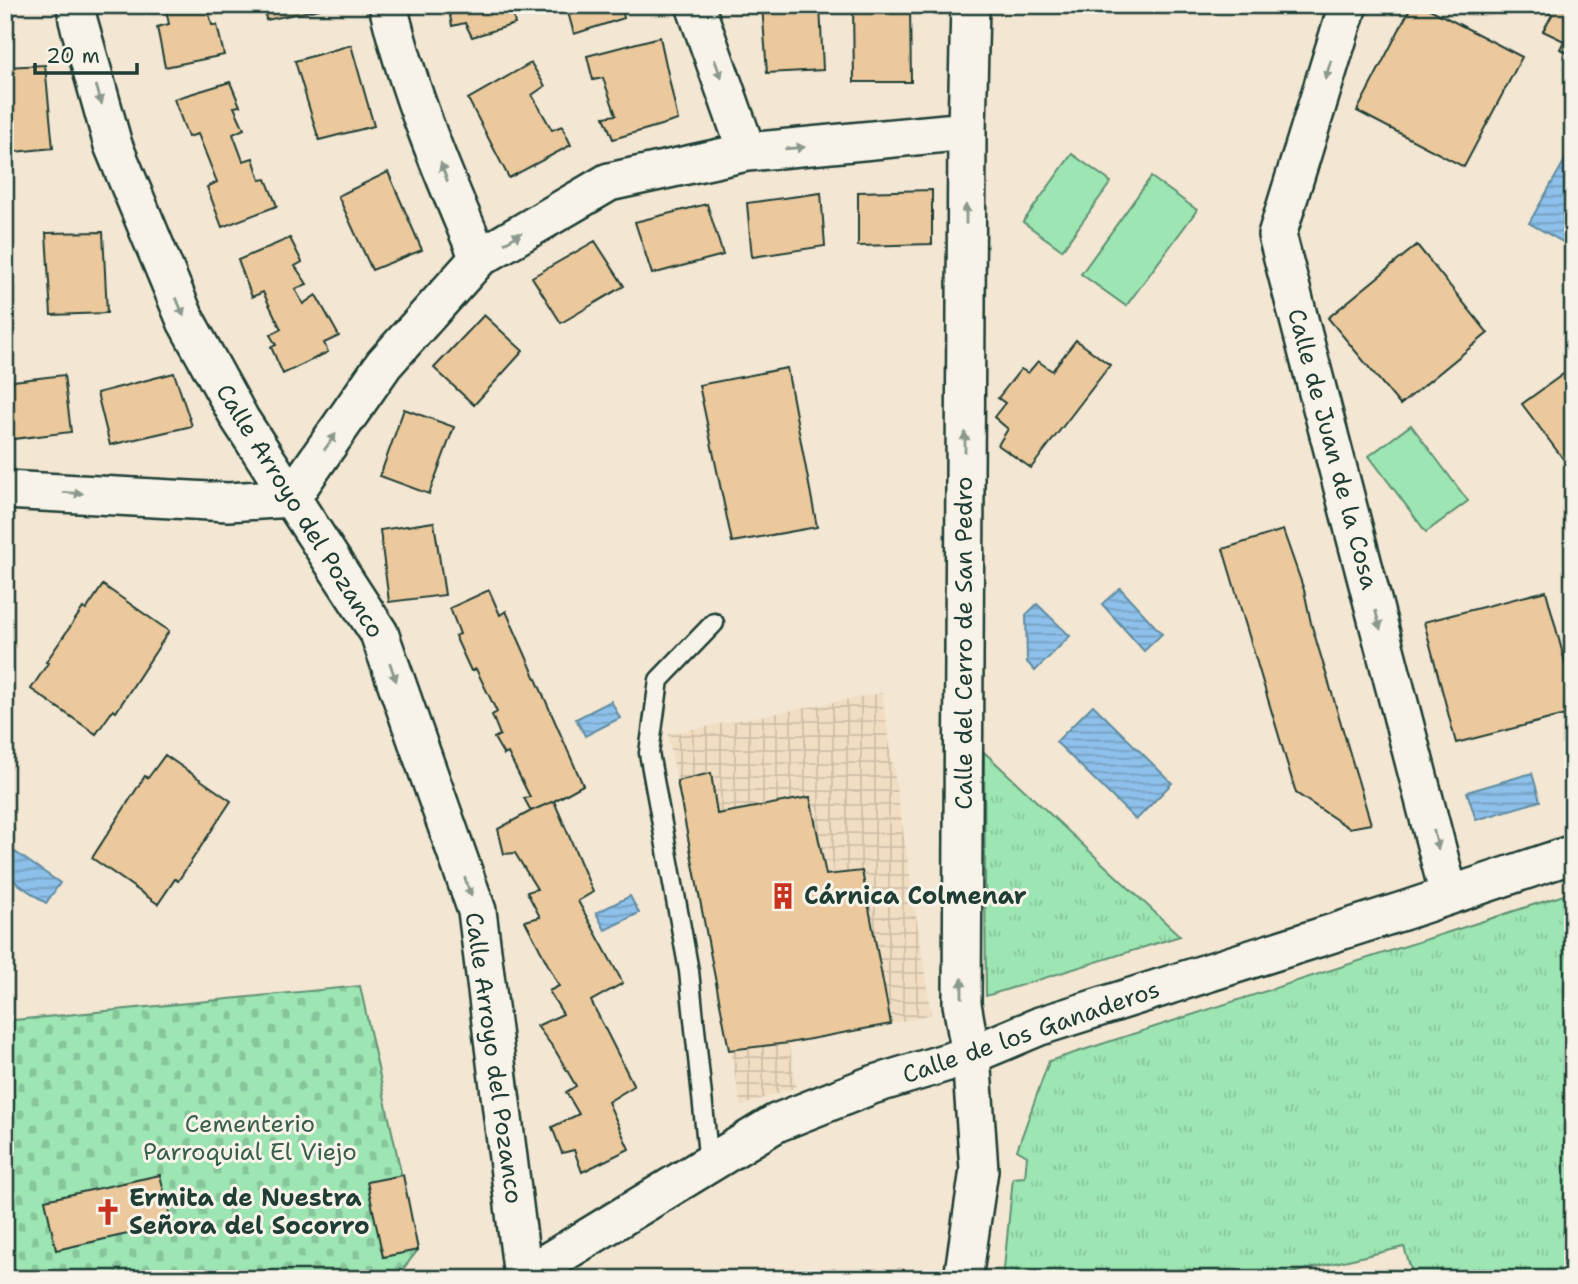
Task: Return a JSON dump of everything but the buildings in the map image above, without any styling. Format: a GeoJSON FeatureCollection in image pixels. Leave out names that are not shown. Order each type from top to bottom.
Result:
{"type":"FeatureCollection","features":[{"type":"Feature","properties":{"kind":"street","name":"Calle Arroyo del Pozanco"},"geometry":{"type":"LineString","coordinates":[[76,5],[113,145],[186,321],[240,419],[379,633],[477,911],[522,1278]]}},
{"type":"Feature","properties":{"kind":"street"},"geometry":{"type":"LineString","coordinates":[[388,5],[401,56],[479,258]]}},
{"type":"Feature","properties":{"kind":"street"},"geometry":{"type":"LineString","coordinates":[[695,5],[747,152]]}},
{"type":"Feature","properties":{"kind":"street","name":"Calle del Cerro de San Pedro"},"geometry":{"type":"LineString","coordinates":[[963,1279],[979,1170],[971,1055],[962,1004],[970,5]]}},
{"type":"Feature","properties":{"kind":"street","name":"Calle de Juan de la Cosa"},"geometry":{"type":"LineString","coordinates":[[1348,5],[1277,235],[1449,895]]}},
{"type":"Feature","properties":{"kind":"street"},"geometry":{"type":"LineString","coordinates":[[5,490],[228,502],[291,498],[384,364],[479,258],[609,182],[747,152],[967,131]]}},
{"type":"Feature","properties":{"kind":"street","name":"Calle de los Ganaderos"},"geometry":{"type":"LineString","coordinates":[[522,1278],[776,1124],[872,1085],[971,1055],[1040,1026],[1573,854]]}},
{"type":"Feature","properties":{"kind":"lane"},"geometry":{"type":"LineString","coordinates":[[709,1164],[689,971],[649,753],[659,680],[715,623]]}},
{"type":"Feature","properties":{"kind":"shaded area"},"geometry":{"type":"Polygon","coordinates":[[[882,693],[931,1014],[789,1043],[796,1087],[741,1106],[668,734],[882,693]]]}},
{"type":"Feature","properties":{"kind":"green space"},"geometry":{"type":"Polygon","coordinates":[[[1072,154],[1111,182],[1062,250],[1023,222],[1072,154]]]}},
{"type":"Feature","properties":{"kind":"green space"},"geometry":{"type":"Polygon","coordinates":[[[1151,177],[1197,210],[1126,306],[1081,274],[1151,177]]]}},
{"type":"Feature","properties":{"kind":"green space"},"geometry":{"type":"Polygon","coordinates":[[[1411,425],[1468,501],[1426,532],[1369,456],[1411,425]]]}},
{"type":"Feature","properties":{"kind":"green space"},"geometry":{"type":"Polygon","coordinates":[[[984,752],[1180,936],[986,996],[984,752]]]}},
{"type":"Feature","properties":{"kind":"green space"},"geometry":{"type":"Polygon","coordinates":[[[1573,892],[1573,1277],[1414,1279],[1404,1247],[1266,1279],[1003,1279],[1013,1178],[1025,1177],[1027,1156],[1017,1150],[1049,1061],[1573,892]]]}},
{"type":"Feature","properties":{"kind":"green space","name":"Cementerio Parroquial El Viejo"},"geometry":{"type":"Polygon","coordinates":[[[360,986],[418,1250],[395,1279],[5,1279],[5,1021],[360,986]]]}},
{"type":"Feature","properties":{"kind":"water"},"geometry":{"type":"Polygon","coordinates":[[[1573,146],[1573,246],[1572,247],[1529,223],[1573,146]]]}},
{"type":"Feature","properties":{"kind":"water"},"geometry":{"type":"Polygon","coordinates":[[[1120,588],[1162,634],[1144,651],[1102,604],[1120,588]]]}},
{"type":"Feature","properties":{"kind":"water"},"geometry":{"type":"Polygon","coordinates":[[[1037,604],[1070,636],[1035,671],[1027,662],[1026,615],[1037,604]]]}},
{"type":"Feature","properties":{"kind":"water"},"geometry":{"type":"Polygon","coordinates":[[[611,701],[620,718],[585,736],[576,719],[611,701]]]}},
{"type":"Feature","properties":{"kind":"water"},"geometry":{"type":"Polygon","coordinates":[[[1093,705],[1172,783],[1136,820],[1056,742],[1093,705]]]}},
{"type":"Feature","properties":{"kind":"water"},"geometry":{"type":"Polygon","coordinates":[[[1532,773],[1540,801],[1476,820],[1467,792],[1532,773]]]}},
{"type":"Feature","properties":{"kind":"water"},"geometry":{"type":"Polygon","coordinates":[[[5,845],[60,883],[46,903],[5,875],[5,845]]]}},
{"type":"Feature","properties":{"kind":"water"},"geometry":{"type":"Polygon","coordinates":[[[630,896],[639,913],[605,930],[596,913],[630,896]]]}},
{"type":"Feature","properties":{"kind":"place","name":"Cárnica Colmenar"},"geometry":{"type":"Point","coordinates":[783,896]}},
{"type":"Feature","properties":{"kind":"place","name":"Ermita de Nuestra Señora del Socorro"},"geometry":{"type":"Point","coordinates":[108,1212]}}]}
